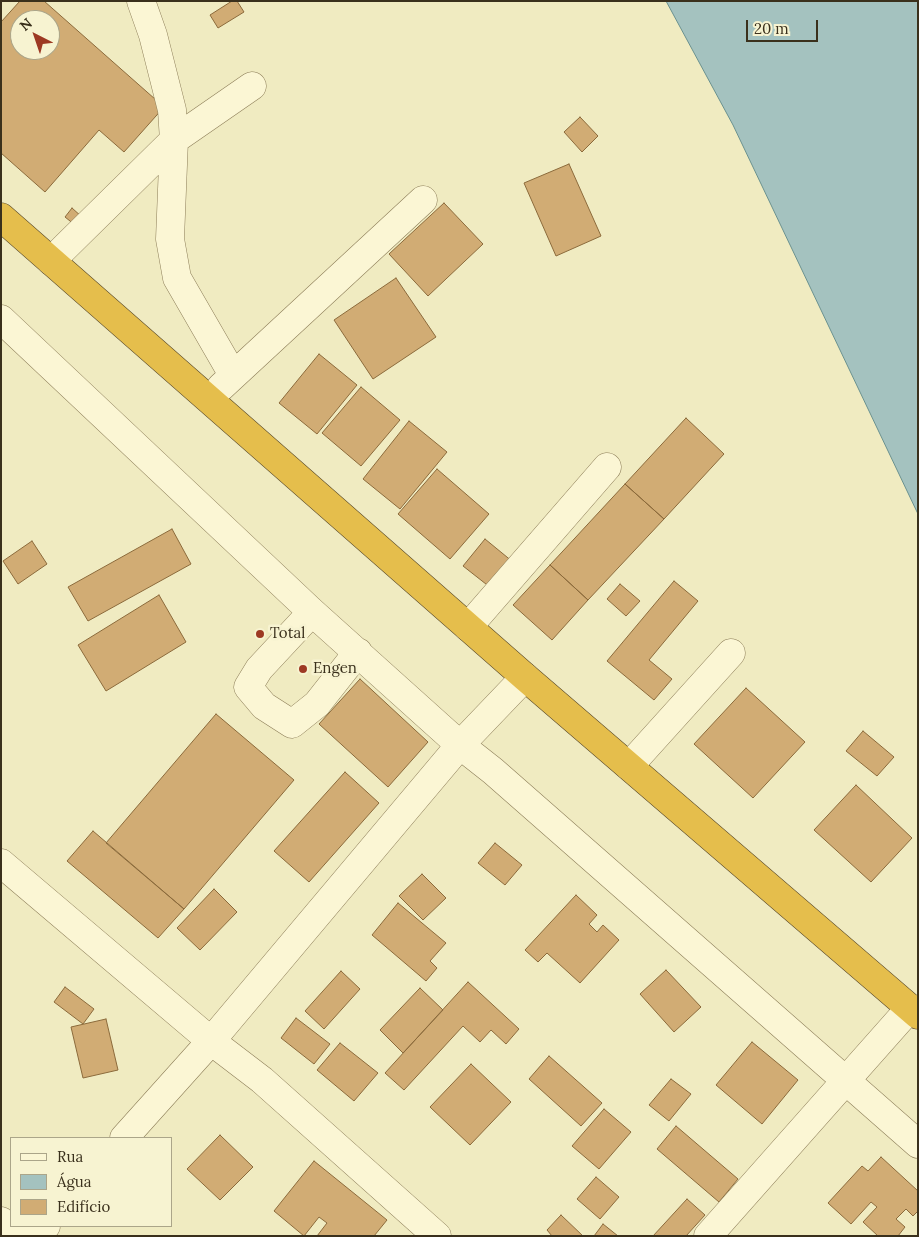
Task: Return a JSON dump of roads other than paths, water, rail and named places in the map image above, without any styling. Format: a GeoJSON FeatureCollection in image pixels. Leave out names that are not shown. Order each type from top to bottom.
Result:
{"type":"FeatureCollection","features":[{"type":"Feature","properties":{"kind":"highway"},"geometry":{"type":"LineString","coordinates":[[1,217],[525,677],[914,1012]]}},
{"type":"Feature","properties":{"kind":"street"},"geometry":{"type":"LineString","coordinates":[[141,1],[153,35],[172,110],[174,140],[170,239],[177,278],[233,376]]}},
{"type":"Feature","properties":{"kind":"street"},"geometry":{"type":"LineString","coordinates":[[51,261],[174,140],[252,86]]}},
{"type":"Feature","properties":{"kind":"street"},"geometry":{"type":"LineString","coordinates":[[209,399],[423,200]]}},
{"type":"Feature","properties":{"kind":"street"},"geometry":{"type":"LineString","coordinates":[[1,319],[312,612],[460,745],[500,777],[848,1080],[918,1144]]}},
{"type":"Feature","properties":{"kind":"street"},"geometry":{"type":"LineString","coordinates":[[468,627],[606,467]]}},
{"type":"Feature","properties":{"kind":"street"},"geometry":{"type":"LineString","coordinates":[[312,612],[259,669],[248,687],[264,706],[292,724],[317,704],[358,652]]}},
{"type":"Feature","properties":{"kind":"street"},"geometry":{"type":"LineString","coordinates":[[630,766],[731,653]]}},
{"type":"Feature","properties":{"kind":"street"},"geometry":{"type":"LineString","coordinates":[[125,1137],[211,1041],[460,745],[525,677]]}},
{"type":"Feature","properties":{"kind":"street"},"geometry":{"type":"LineString","coordinates":[[1,863],[211,1041],[262,1080],[436,1236]]}},
{"type":"Feature","properties":{"kind":"street"},"geometry":{"type":"LineString","coordinates":[[708,1236],[848,1080],[914,1012]]}},
{"type":"Feature","properties":{"kind":"street"},"geometry":{"type":"LineString","coordinates":[[1,1221],[18,1236]]}},
{"type":"Feature","properties":{"kind":"water"},"geometry":{"type":"Polygon","coordinates":[[[666,1],[918,1],[918,514],[733,125],[666,1]]]}},
{"type":"Feature","properties":{"kind":"place","name":"Total"},"geometry":{"type":"Point","coordinates":[260,634]}},
{"type":"Feature","properties":{"kind":"place","name":"Engen"},"geometry":{"type":"Point","coordinates":[303,669]}}]}
